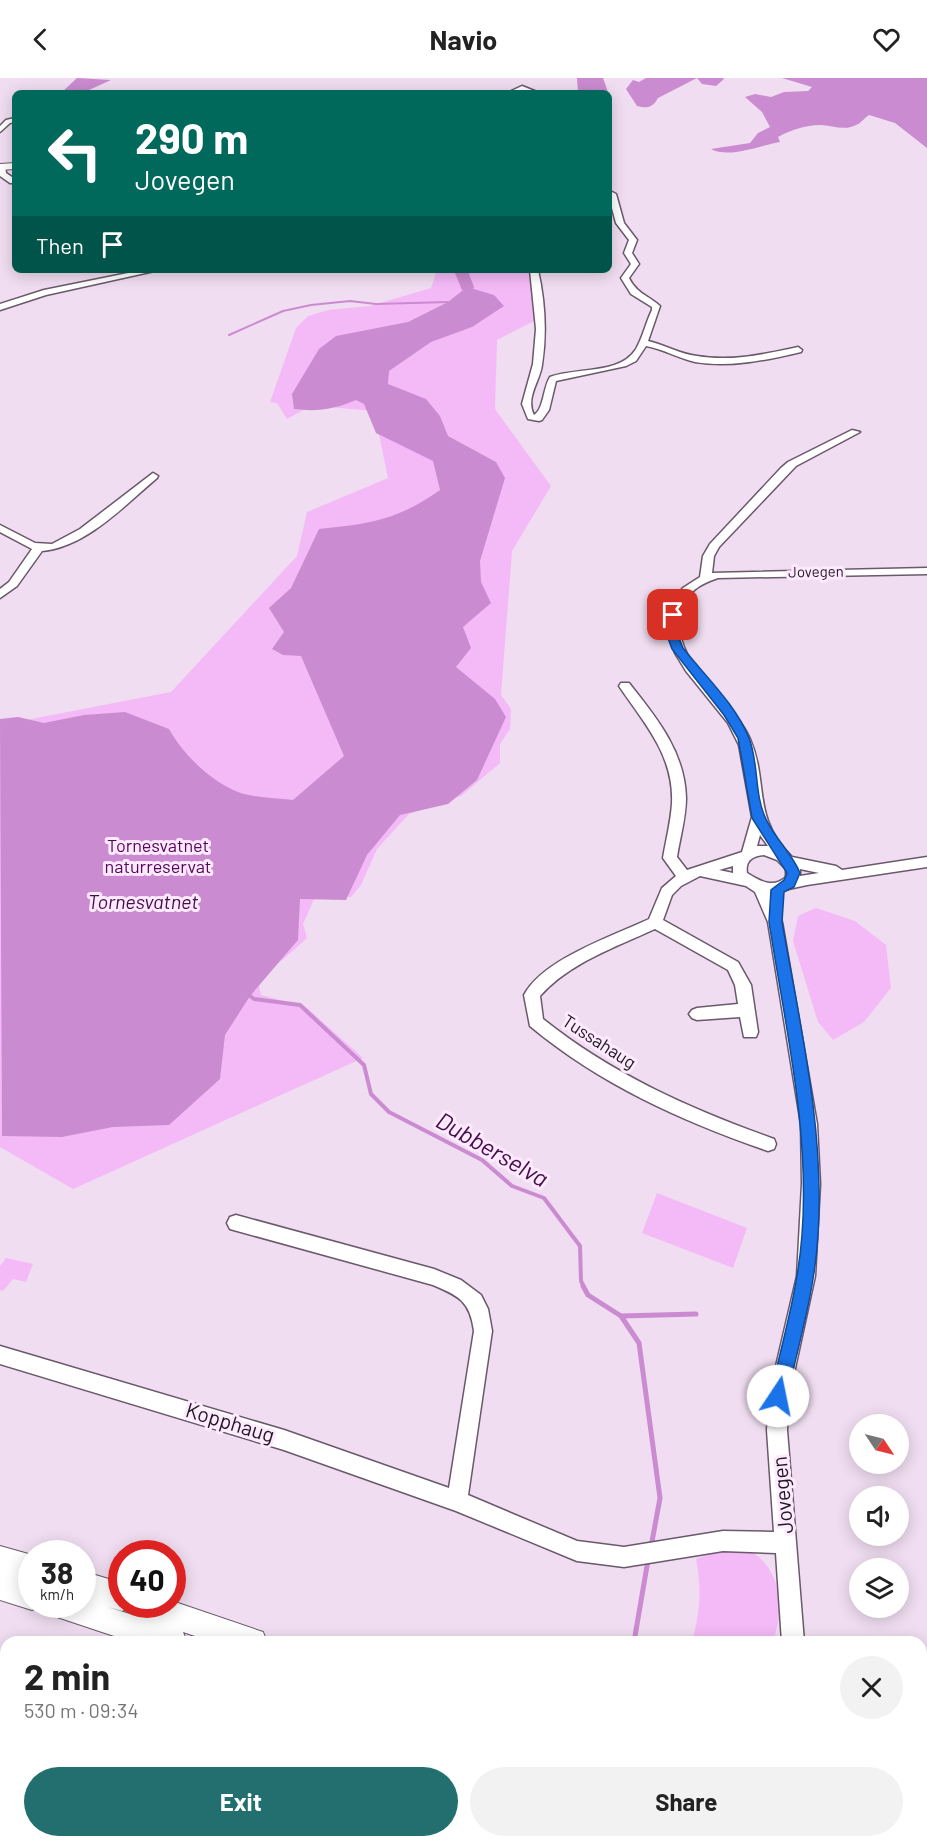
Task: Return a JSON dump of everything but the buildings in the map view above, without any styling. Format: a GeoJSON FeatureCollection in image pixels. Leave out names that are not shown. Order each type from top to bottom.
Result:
{"type":"FeatureCollection","features":[{"type":"Feature","properties":{"kind":"main road"},"geometry":{"type":"LineString","coordinates":[[0,1560],[18,1565]]}},
{"type":"Feature","properties":{"kind":"main road"},"geometry":{"type":"LineString","coordinates":[[0,1587],[18,1592]]}},
{"type":"Feature","properties":{"kind":"main road"},"geometry":{"type":"LineString","coordinates":[[96,1617],[155,1636]]}},
{"type":"Feature","properties":{"kind":"main road"},"geometry":{"type":"LineString","coordinates":[[182,1618],[235,1636]]}},
{"type":"Feature","properties":{"kind":"street"},"geometry":{"type":"LineString","coordinates":[[0,130],[8,121],[12,120]]}},
{"type":"Feature","properties":{"kind":"street"},"geometry":{"type":"LineString","coordinates":[[1,167],[3,174],[12,180]]}},
{"type":"Feature","properties":{"kind":"street"},"geometry":{"type":"LineString","coordinates":[[535,273],[540,299],[538,364],[526,404],[531,417],[542,417],[549,385],[553,379],[618,365],[632,359],[643,343],[656,306],[636,296],[625,278],[635,264],[628,253],[633,240],[620,223],[612,194]]}},
{"type":"Feature","properties":{"kind":"street"},"geometry":{"type":"LineString","coordinates":[[0,307],[44,292],[140,273]]}},
{"type":"Feature","properties":{"kind":"street"},"geometry":{"type":"LineString","coordinates":[[643,343],[682,356],[710,361],[731,361],[798,350]]}},
{"type":"Feature","properties":{"kind":"street"},"geometry":{"type":"LineString","coordinates":[[706,578],[708,560],[720,538],[752,509],[785,470],[792,464],[855,432]]}},
{"type":"Feature","properties":{"kind":"street"},"geometry":{"type":"LineString","coordinates":[[0,528],[39,547],[58,544],[122,504],[153,476]]}},
{"type":"Feature","properties":{"kind":"street"},"geometry":{"type":"LineString","coordinates":[[0,595],[13,584],[39,547]]}},
{"type":"Feature","properties":{"kind":"street","name":"Jovegen"},"geometry":{"type":"LineString","coordinates":[[785,859],[758,818],[743,738],[728,713],[684,659],[674,638],[673,615],[676,605],[690,586],[706,578],[731,574],[927,571]]}},
{"type":"Feature","properties":{"kind":"street"},"geometry":{"type":"LineString","coordinates":[[625,686],[661,735],[672,762],[679,797],[669,858],[692,874],[746,881],[760,889],[784,887],[848,873],[891,871],[927,862]]}},
{"type":"Feature","properties":{"kind":"street","name":"Jovegen"},"geometry":{"type":"LineString","coordinates":[[745,856],[758,818]]}},
{"type":"Feature","properties":{"kind":"street"},"geometry":{"type":"LineString","coordinates":[[750,1032],[741,975],[733,966],[655,922],[661,897],[692,874],[764,850],[785,859],[848,873]]}},
{"type":"Feature","properties":{"kind":"street"},"geometry":{"type":"LineString","coordinates":[[745,856],[739,869],[746,881]]}},
{"type":"Feature","properties":{"kind":"street"},"geometry":{"type":"LineString","coordinates":[[784,887],[794,873],[785,859]]}},
{"type":"Feature","properties":{"kind":"street","name":"Jovegen"},"geometry":{"type":"LineString","coordinates":[[775,922],[784,887]]}},
{"type":"Feature","properties":{"kind":"street","name":"Jovegen"},"geometry":{"type":"LineString","coordinates":[[760,889],[775,922],[809,1124],[812,1184],[806,1276],[778,1396],[777,1430],[793,1636]]}},
{"type":"Feature","properties":{"kind":"street","name":"Tussahaug"},"geometry":{"type":"LineString","coordinates":[[655,922],[560,970],[540,983],[532,995],[536,1022],[557,1041],[655,1100],[708,1124],[768,1144]]}},
{"type":"Feature","properties":{"kind":"street"},"geometry":{"type":"LineString","coordinates":[[697,1014],[746,1010]]}},
{"type":"Feature","properties":{"kind":"street"},"geometry":{"type":"LineString","coordinates":[[236,1223],[434,1277],[459,1287],[474,1297],[482,1312],[483,1331],[457,1501]]}},
{"type":"Feature","properties":{"kind":"street","name":"Kopphaug"},"geometry":{"type":"LineString","coordinates":[[0,1355],[284,1440],[457,1501],[577,1551],[608,1557],[648,1554],[723,1541],[787,1543]]}},
{"type":"Feature","properties":{"kind":"green space","name":"Tornesvatnet"},"geometry":{"type":"Polygon","coordinates":[[[436,273],[530,273],[536,314],[534,321],[497,340],[495,409],[551,486],[512,551],[501,695],[511,709],[510,729],[500,744],[500,763],[461,796],[409,814],[377,849],[361,885],[351,897],[316,895],[303,924],[307,938],[258,981],[261,995],[306,1007],[363,1058],[73,1189],[0,1147],[0,725],[171,692],[297,556],[307,512],[388,478],[374,411],[294,404],[294,409],[303,410],[287,419],[277,403],[270,402],[296,328],[308,316],[328,310],[370,306],[431,288],[436,273]]]}},
{"type":"Feature","properties":{"kind":"green space"},"geometry":{"type":"Polygon","coordinates":[[[816,908],[855,921],[886,945],[891,988],[864,1022],[833,1040],[818,1022],[793,941],[798,916],[816,908]]]}},
{"type":"Feature","properties":{"kind":"green space"},"geometry":{"type":"Polygon","coordinates":[[[657,1193],[747,1228],[733,1268],[642,1233],[657,1193]]]}},
{"type":"Feature","properties":{"kind":"green space"},"geometry":{"type":"Polygon","coordinates":[[[6,1258],[33,1264],[26,1282],[13,1279],[3,1291],[0,1290],[0,1266],[6,1258]]]}},
{"type":"Feature","properties":{"kind":"green space"},"geometry":{"type":"Polygon","coordinates":[[[749,1550],[764,1562],[773,1577],[778,1595],[779,1614],[775,1636],[693,1636],[699,1601],[696,1559],[712,1553],[749,1550]]]}},
{"type":"Feature","properties":{"kind":"water"},"geometry":{"type":"Polygon","coordinates":[[[77,78],[111,80],[89,90],[64,90],[77,78]]]}},
{"type":"Feature","properties":{"kind":"water"},"geometry":{"type":"Polygon","coordinates":[[[577,78],[603,78],[607,90],[578,90],[577,78]]]}},
{"type":"Feature","properties":{"kind":"water"},"geometry":{"type":"Polygon","coordinates":[[[646,78],[697,78],[658,98],[650,106],[637,106],[626,89],[633,80],[639,82],[646,78]]]}},
{"type":"Feature","properties":{"kind":"water"},"geometry":{"type":"Polygon","coordinates":[[[697,78],[724,79],[716,86],[702,84],[697,78]]]}},
{"type":"Feature","properties":{"kind":"water"},"geometry":{"type":"Polygon","coordinates":[[[782,78],[927,78],[927,148],[895,123],[869,115],[848,128],[809,126],[778,137],[780,142],[727,153],[711,149],[750,143],[758,133],[770,127],[762,112],[745,97],[755,94],[771,97],[784,92],[808,91],[812,87],[782,78]]]}},
{"type":"Feature","properties":{"kind":"water","name":"Tornesvatnet"},"geometry":{"type":"Polygon","coordinates":[[[467,287],[494,295],[504,306],[472,327],[431,342],[389,371],[388,384],[426,399],[440,416],[448,436],[496,462],[505,478],[480,561],[481,582],[491,603],[463,627],[471,648],[456,667],[495,699],[506,717],[477,780],[448,804],[400,815],[367,855],[346,900],[300,899],[298,940],[250,996],[225,1035],[220,1079],[169,1125],[113,1127],[62,1137],[2,1136],[0,719],[18,717],[44,723],[84,715],[125,712],[169,729],[198,766],[217,781],[238,792],[265,798],[293,800],[344,756],[301,656],[283,655],[272,649],[284,632],[269,608],[291,588],[319,529],[382,519],[410,508],[440,490],[433,461],[376,433],[364,404],[356,400],[326,409],[294,409],[292,394],[319,349],[336,336],[408,322],[448,302],[467,287]]]}},
{"type":"Feature","properties":{"kind":"waterway"},"geometry":{"type":"LineString","coordinates":[[462,273],[467,287]]}},
{"type":"Feature","properties":{"kind":"waterway"},"geometry":{"type":"LineString","coordinates":[[229,335],[283,311],[311,305],[350,301],[376,304],[448,302]]}},
{"type":"Feature","properties":{"kind":"waterway","name":"Dubberselva"},"geometry":{"type":"LineString","coordinates":[[250,996],[254,999],[300,1005],[364,1065],[371,1094],[389,1112],[482,1160],[512,1186],[544,1198],[580,1246],[581,1281],[584,1287]]}},
{"type":"Feature","properties":{"kind":"waterway","name":"Dubberselva"},"geometry":{"type":"LineString","coordinates":[[583,1286],[588,1295],[621,1316]]}},
{"type":"Feature","properties":{"kind":"waterway"},"geometry":{"type":"LineString","coordinates":[[621,1316],[696,1314]]}},
{"type":"Feature","properties":{"kind":"waterway","name":"Dubberselva"},"geometry":{"type":"LineString","coordinates":[[621,1316],[639,1343],[660,1498],[651,1547]]}},
{"type":"Feature","properties":{"kind":"waterway","name":"Dubberselva"},"geometry":{"type":"LineString","coordinates":[[635,1636],[648,1560]]}},
{"type":"Feature","properties":{"kind":"route"},"geometry":{"type":"LineString","coordinates":[[673,615],[672,627],[678,649],[728,713],[743,738],[758,818],[782,856],[793,867],[794,873],[790,884],[778,890],[775,922],[809,1124],[812,1184],[806,1276],[778,1396]]}},
{"type":"Feature","properties":{"kind":"park label","name":"Tornesvatnet naturreservat"},"geometry":{"type":"Point","coordinates":[158,856]}}]}
